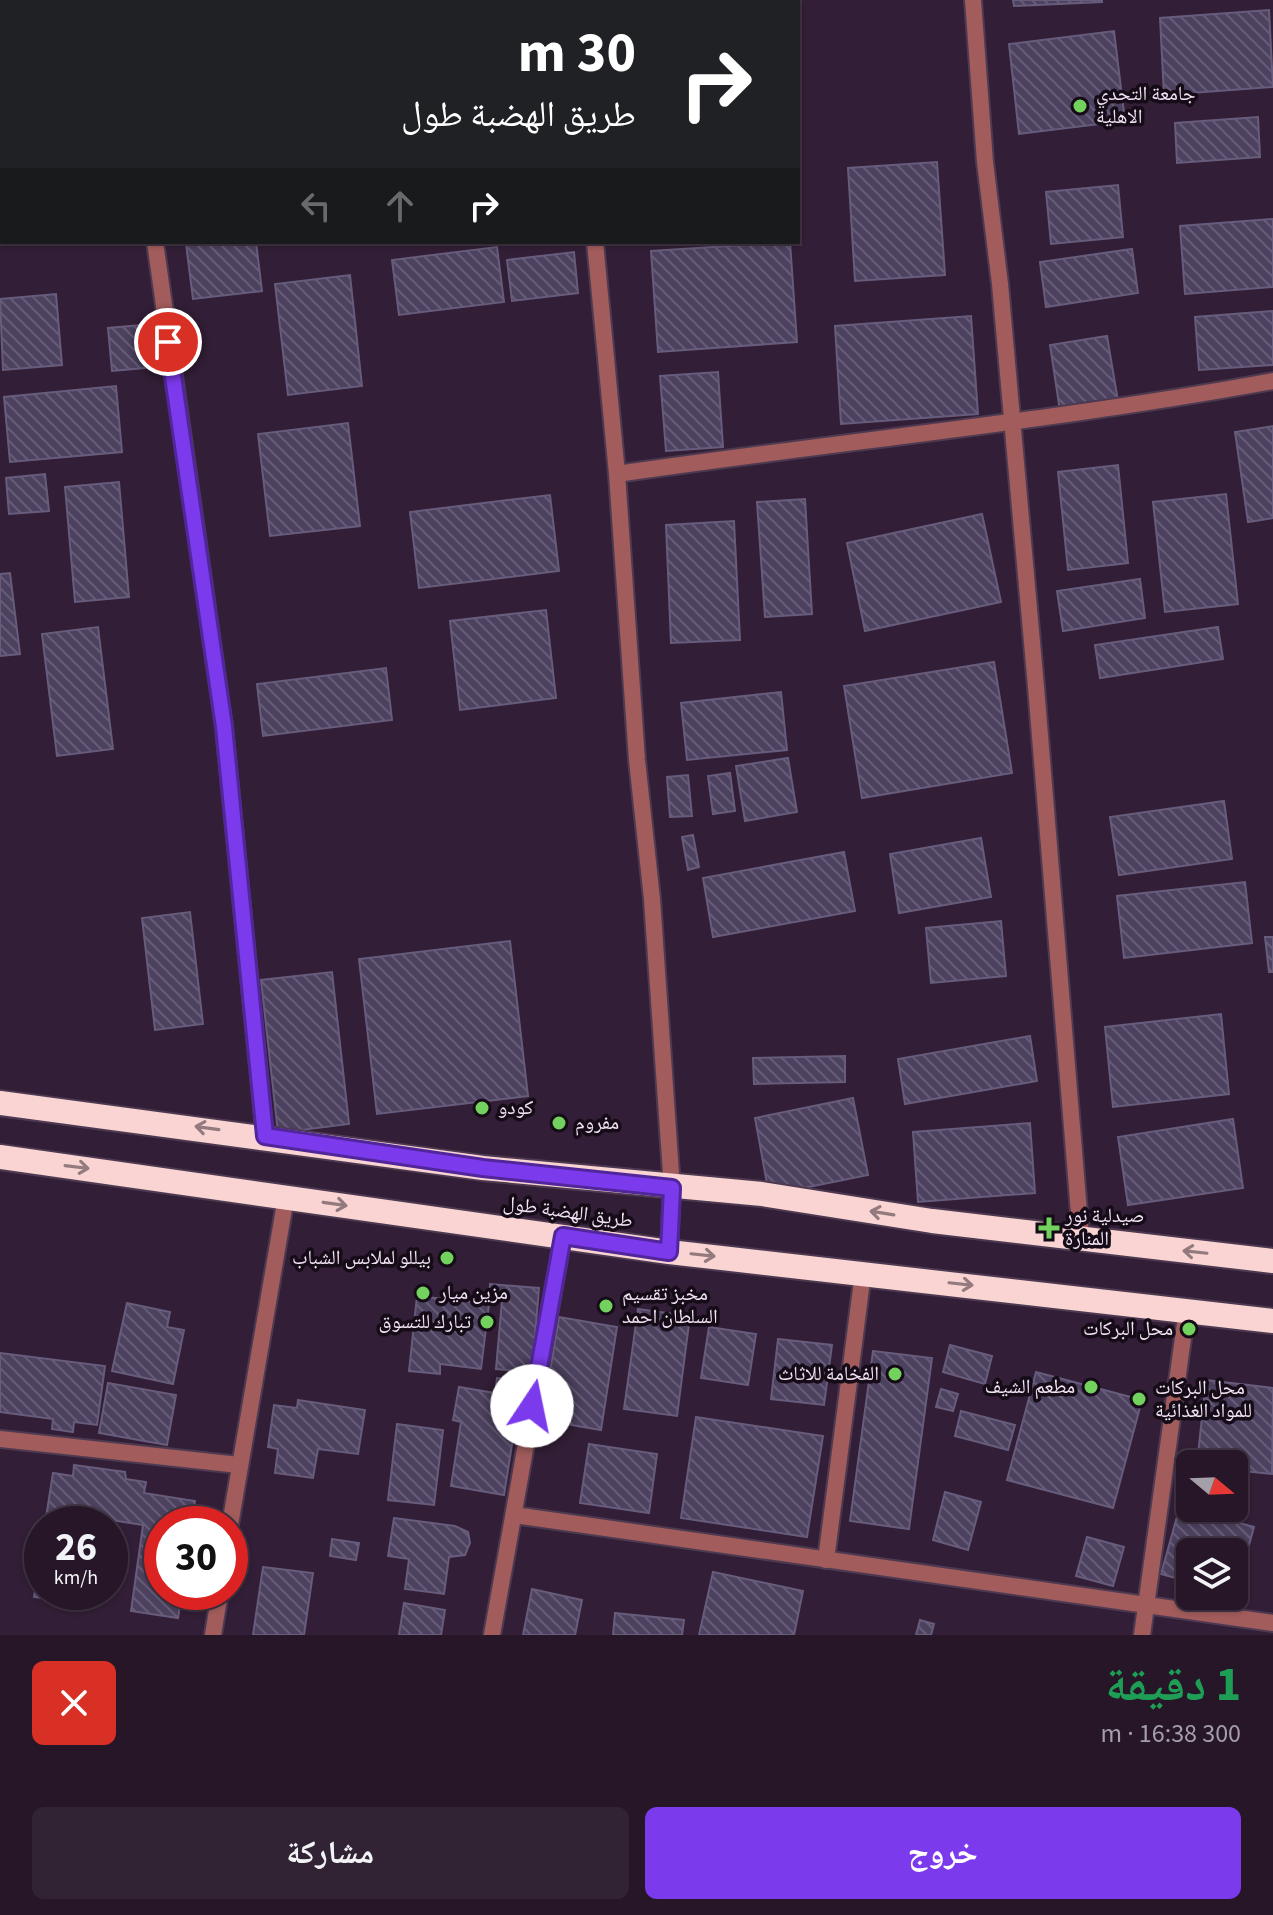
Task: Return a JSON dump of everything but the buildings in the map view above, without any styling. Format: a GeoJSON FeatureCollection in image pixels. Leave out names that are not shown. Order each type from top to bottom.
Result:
{"type":"FeatureCollection","features":[{"type":"Feature","properties":{"kind":"highway","name":"طريق الهضبة طول"},"geometry":{"type":"LineString","coordinates":[[0,1103],[265,1136],[483,1168],[762,1194],[932,1221],[1273,1261]]}},
{"type":"Feature","properties":{"kind":"highway","name":"طريق الهضبة طول"},"geometry":{"type":"LineString","coordinates":[[0,1157],[669,1252],[1273,1321]]}},
{"type":"Feature","properties":{"kind":"street"},"geometry":{"type":"LineString","coordinates":[[973,0],[1081,1237]]}},
{"type":"Feature","properties":{"kind":"street"},"geometry":{"type":"LineString","coordinates":[[155,244],[224,727],[265,1136]]}},
{"type":"Feature","properties":{"kind":"street"},"geometry":{"type":"LineString","coordinates":[[595,244],[617,474],[672,1188],[669,1252]]}},
{"type":"Feature","properties":{"kind":"street"},"geometry":{"type":"LineString","coordinates":[[617,474],[816,445],[1012,423],[1273,381]]}},
{"type":"Feature","properties":{"kind":"street"},"geometry":{"type":"LineString","coordinates":[[233,1506],[286,1197]]}},
{"type":"Feature","properties":{"kind":"street"},"geometry":{"type":"LineString","coordinates":[[492,1635],[563,1236]]}},
{"type":"Feature","properties":{"kind":"street"},"geometry":{"type":"LineString","coordinates":[[826,1560],[863,1273]]}},
{"type":"Feature","properties":{"kind":"street"},"geometry":{"type":"LineString","coordinates":[[1142,1635],[1187,1309]]}},
{"type":"Feature","properties":{"kind":"street"},"geometry":{"type":"LineString","coordinates":[[0,1439],[239,1465]]}},
{"type":"Feature","properties":{"kind":"street"},"geometry":{"type":"LineString","coordinates":[[514,1515],[1273,1623]]}},
{"type":"Feature","properties":{"kind":"street"},"geometry":{"type":"LineString","coordinates":[[213,1635],[217,1610]]}},
{"type":"Feature","properties":{"kind":"place","name":"جامعة التحدي الاهلية"},"geometry":{"type":"Point","coordinates":[1080,106]}},
{"type":"Feature","properties":{"kind":"place","name":"كودو"},"geometry":{"type":"Point","coordinates":[482,1108]}},
{"type":"Feature","properties":{"kind":"place","name":"مفروم"},"geometry":{"type":"Point","coordinates":[559,1123]}},
{"type":"Feature","properties":{"kind":"place","name":"صيدلية نور المنارة"},"geometry":{"type":"Point","coordinates":[1049,1228]}},
{"type":"Feature","properties":{"kind":"place","name":"بيللو لملابس الشباب"},"geometry":{"type":"Point","coordinates":[447,1258]}},
{"type":"Feature","properties":{"kind":"place","name":"مزين ميار"},"geometry":{"type":"Point","coordinates":[423,1293]}},
{"type":"Feature","properties":{"kind":"place","name":"مخبز تقسيم السلطان احمد"},"geometry":{"type":"Point","coordinates":[606,1306]}},
{"type":"Feature","properties":{"kind":"place","name":"تبارك للتسوق"},"geometry":{"type":"Point","coordinates":[487,1322]}},
{"type":"Feature","properties":{"kind":"place","name":"محل البركات"},"geometry":{"type":"Point","coordinates":[1189,1329]}},
{"type":"Feature","properties":{"kind":"place","name":"الفخامة للاثاث"},"geometry":{"type":"Point","coordinates":[895,1374]}},
{"type":"Feature","properties":{"kind":"place","name":"مطعم الشيف"},"geometry":{"type":"Point","coordinates":[1091,1387]}},
{"type":"Feature","properties":{"kind":"place","name":"محل البركات للمواد الغذائية"},"geometry":{"type":"Point","coordinates":[1139,1399]}},
{"type":"Feature","properties":{"kind":"route"},"geometry":{"type":"LineString","coordinates":[[168,342],[224,727],[265,1136],[483,1168],[672,1188],[669,1252],[563,1236],[532,1406]]}}]}
